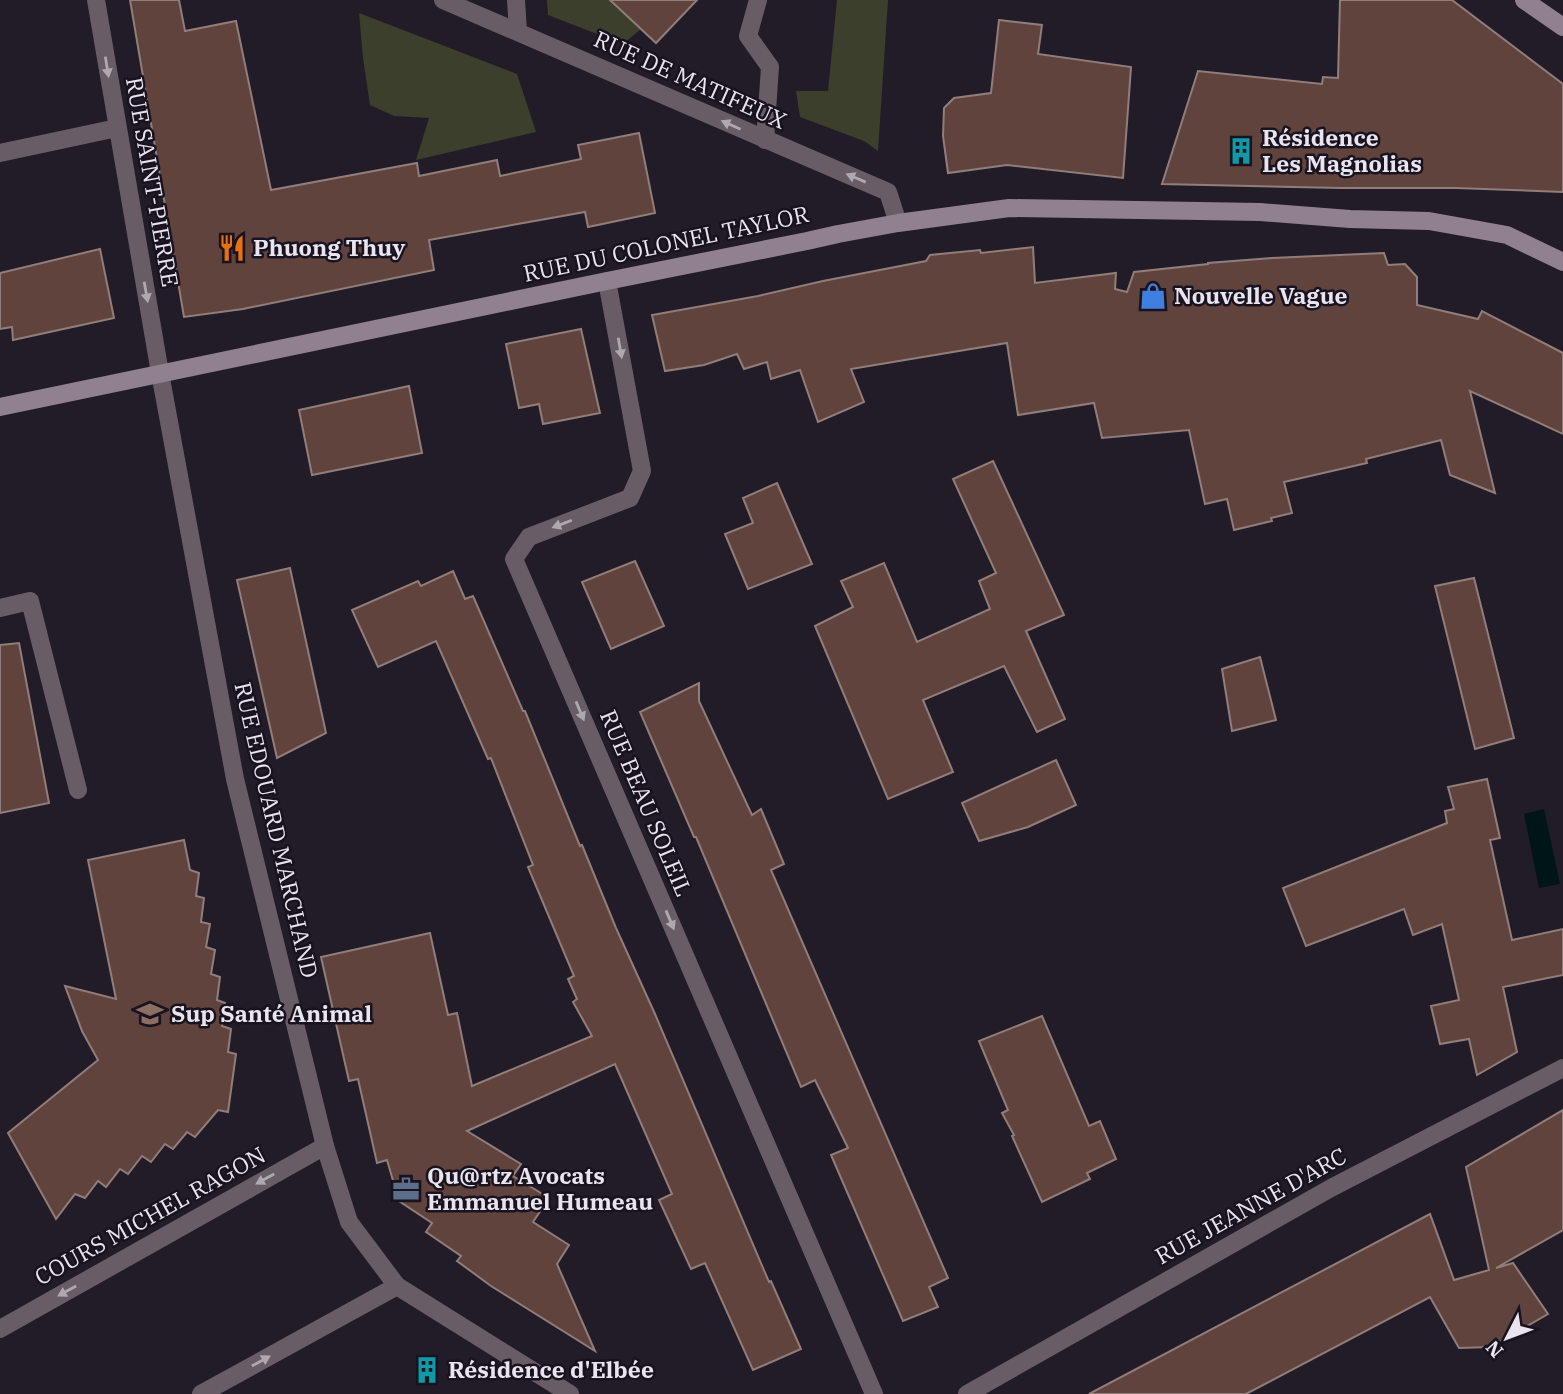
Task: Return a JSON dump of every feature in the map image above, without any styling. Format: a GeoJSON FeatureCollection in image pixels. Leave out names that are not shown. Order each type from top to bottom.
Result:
{"type":"FeatureCollection","features":[{"type":"Feature","properties":{"kind":"main road"},"geometry":{"type":"LineString","coordinates":[[1524,0],[1563,27]]}},
{"type":"Feature","properties":{"kind":"main road","name":"RUE DU COLONEL TAYLOR"},"geometry":{"type":"LineString","coordinates":[[0,407],[838,234],[1009,208],[1268,213],[1429,221],[1507,235],[1563,262]]}},
{"type":"Feature","properties":{"kind":"street","name":"RUE SAINT-PIERRE"},"geometry":{"type":"LineString","coordinates":[[96,0],[160,373]]}},
{"type":"Feature","properties":{"kind":"street","name":"RUE DE MATIFEUX"},"geometry":{"type":"LineString","coordinates":[[443,0],[888,192],[898,223]]}},
{"type":"Feature","properties":{"kind":"street"},"geometry":{"type":"LineString","coordinates":[[516,0],[518,31]]}},
{"type":"Feature","properties":{"kind":"street"},"geometry":{"type":"LineString","coordinates":[[758,0],[748,36],[769,67],[765,140]]}},
{"type":"Feature","properties":{"kind":"street"},"geometry":{"type":"LineString","coordinates":[[0,153],[117,128]]}},
{"type":"Feature","properties":{"kind":"street","name":"RUE BEAU SOLEIL"},"geometry":{"type":"LineString","coordinates":[[607,281],[642,471],[630,498],[529,537],[514,559],[874,1394]]}},
{"type":"Feature","properties":{"kind":"street","name":"RUE EDOUARD MARCHAND"},"geometry":{"type":"LineString","coordinates":[[160,373],[235,779],[325,1146],[349,1222],[397,1286],[570,1394]]}},
{"type":"Feature","properties":{"kind":"street"},"geometry":{"type":"LineString","coordinates":[[0,608],[30,601],[78,790]]}},
{"type":"Feature","properties":{"kind":"street","name":"RUE JEANNE D'ARC"},"geometry":{"type":"LineString","coordinates":[[967,1394],[1331,1188],[1563,1068]]}},
{"type":"Feature","properties":{"kind":"street","name":"COURS MICHEL RAGON"},"geometry":{"type":"LineString","coordinates":[[0,1329],[325,1146]]}},
{"type":"Feature","properties":{"kind":"street"},"geometry":{"type":"LineString","coordinates":[[201,1394],[397,1286]]}},
{"type":"Feature","properties":{"kind":"green space"},"geometry":{"type":"Polygon","coordinates":[[[547,0],[611,0],[641,29],[623,44],[548,15],[547,0]]]}},
{"type":"Feature","properties":{"kind":"green space"},"geometry":{"type":"Polygon","coordinates":[[[837,0],[888,0],[878,151],[864,141],[800,117],[796,91],[828,91],[837,0]]]}},
{"type":"Feature","properties":{"kind":"green space"},"geometry":{"type":"Polygon","coordinates":[[[359,13],[517,74],[536,132],[416,160],[429,118],[394,116],[370,105],[359,13]]]}},
{"type":"Feature","properties":{"kind":"shaded area"},"geometry":{"type":"Polygon","coordinates":[[[1544,809],[1560,884],[1539,888],[1524,814],[1544,809]]]}},
{"type":"Feature","properties":{"kind":"building"},"geometry":{"type":"Polygon","coordinates":[[[130,0],[179,0],[185,31],[236,21],[271,190],[417,163],[419,176],[497,160],[500,176],[581,159],[578,145],[639,133],[655,213],[588,227],[585,212],[429,240],[434,270],[243,309],[184,317],[130,0]]]}},
{"type":"Feature","properties":{"kind":"building"},"geometry":{"type":"Polygon","coordinates":[[[610,0],[697,0],[656,43],[610,0]]]}},
{"type":"Feature","properties":{"kind":"building"},"geometry":{"type":"Polygon","coordinates":[[[1340,0],[1452,0],[1563,84],[1563,192],[1162,184],[1198,71],[1322,84],[1323,77],[1338,78],[1340,0]]]}},
{"type":"Feature","properties":{"kind":"building"},"geometry":{"type":"Polygon","coordinates":[[[999,20],[1042,25],[1038,54],[1131,67],[1123,178],[1007,165],[948,173],[943,136],[944,108],[954,98],[991,93],[999,20]]]}},
{"type":"Feature","properties":{"kind":"building"},"geometry":{"type":"Polygon","coordinates":[[[1033,247],[1035,283],[1116,273],[1115,289],[1127,292],[1134,272],[1272,258],[1384,253],[1388,265],[1405,264],[1417,277],[1417,305],[1478,319],[1482,311],[1563,353],[1563,434],[1470,391],[1495,493],[1450,475],[1441,440],[1366,459],[1367,463],[1284,482],[1292,513],[1234,530],[1227,499],[1205,504],[1189,430],[1102,438],[1094,403],[1018,415],[1007,343],[851,369],[864,402],[818,422],[800,370],[771,379],[767,362],[744,369],[737,354],[704,365],[665,371],[652,315],[926,261],[930,255],[1033,247]]]}},
{"type":"Feature","properties":{"kind":"building"},"geometry":{"type":"Polygon","coordinates":[[[100,249],[114,318],[13,340],[12,327],[0,329],[0,273],[100,249]]]}},
{"type":"Feature","properties":{"kind":"building"},"geometry":{"type":"Polygon","coordinates":[[[581,329],[600,413],[543,424],[539,404],[519,408],[506,344],[581,329]]]}},
{"type":"Feature","properties":{"kind":"building"},"geometry":{"type":"Polygon","coordinates":[[[409,386],[422,453],[312,475],[299,410],[409,386]]]}},
{"type":"Feature","properties":{"kind":"building"},"geometry":{"type":"Polygon","coordinates":[[[993,461],[1064,615],[1026,631],[1065,719],[1037,732],[1004,666],[923,700],[953,772],[888,799],[815,626],[853,607],[841,581],[884,563],[917,642],[990,609],[979,581],[996,573],[953,479],[993,461]]]}},
{"type":"Feature","properties":{"kind":"building"},"geometry":{"type":"Polygon","coordinates":[[[777,483],[812,564],[748,589],[725,534],[753,523],[743,498],[777,483]]]}},
{"type":"Feature","properties":{"kind":"building"},"geometry":{"type":"Polygon","coordinates":[[[635,561],[664,626],[611,649],[582,582],[635,561]]]}},
{"type":"Feature","properties":{"kind":"building"},"geometry":{"type":"Polygon","coordinates":[[[290,568],[326,733],[277,758],[237,580],[290,568]]]}},
{"type":"Feature","properties":{"kind":"building"},"geometry":{"type":"Polygon","coordinates":[[[453,571],[465,599],[473,596],[525,711],[580,846],[582,845],[769,1282],[771,1281],[801,1349],[753,1370],[705,1263],[691,1269],[659,1200],[672,1194],[615,1064],[467,1131],[521,1164],[513,1176],[549,1198],[533,1222],[569,1245],[557,1264],[595,1351],[491,1286],[457,1261],[461,1256],[426,1232],[432,1223],[399,1201],[387,1160],[377,1163],[358,1079],[349,1081],[321,957],[430,933],[448,1015],[457,1013],[472,1086],[592,1036],[573,1002],[577,999],[568,979],[574,976],[528,867],[533,865],[491,758],[488,759],[436,641],[378,667],[352,610],[418,581],[421,586],[453,571]]]}},
{"type":"Feature","properties":{"kind":"building"},"geometry":{"type":"Polygon","coordinates":[[[1474,578],[1514,738],[1475,749],[1435,586],[1474,578]]]}},
{"type":"Feature","properties":{"kind":"building"},"geometry":{"type":"Polygon","coordinates":[[[19,643],[49,803],[0,813],[0,645],[19,643]]]}},
{"type":"Feature","properties":{"kind":"building"},"geometry":{"type":"Polygon","coordinates":[[[1260,657],[1276,720],[1232,731],[1222,669],[1260,657]]]}},
{"type":"Feature","properties":{"kind":"building"},"geometry":{"type":"Polygon","coordinates":[[[699,683],[699,701],[752,815],[761,809],[784,864],[771,870],[948,1278],[929,1287],[938,1307],[903,1321],[831,1155],[848,1148],[815,1080],[801,1087],[696,837],[640,712],[699,683]]]}},
{"type":"Feature","properties":{"kind":"building"},"geometry":{"type":"Polygon","coordinates":[[[1056,760],[1076,805],[1028,827],[979,841],[962,803],[1056,760]]]}},
{"type":"Feature","properties":{"kind":"building"},"geometry":{"type":"Polygon","coordinates":[[[1487,779],[1500,838],[1490,840],[1512,940],[1563,929],[1563,975],[1503,987],[1517,1052],[1477,1075],[1469,1039],[1440,1044],[1431,1006],[1459,1000],[1442,924],[1413,935],[1404,909],[1306,946],[1283,888],[1447,823],[1445,811],[1454,809],[1448,787],[1487,779]]]}},
{"type":"Feature","properties":{"kind":"building","name":"Sup Santé Animal"},"geometry":{"type":"Polygon","coordinates":[[[184,840],[190,870],[199,873],[196,896],[204,898],[201,922],[210,924],[206,947],[215,950],[211,974],[220,977],[217,1000],[225,1003],[222,1026],[231,1029],[228,1052],[236,1054],[228,1112],[218,1110],[195,1137],[187,1132],[173,1149],[165,1144],[151,1162],[142,1156],[128,1174],[120,1169],[106,1187],[98,1181],[85,1198],[75,1194],[56,1219],[8,1133],[98,1060],[82,1031],[65,986],[116,999],[88,860],[184,840]]]}},
{"type":"Feature","properties":{"kind":"building"},"geometry":{"type":"Polygon","coordinates":[[[1042,1016],[1089,1126],[1100,1121],[1116,1159],[1087,1173],[1090,1179],[1042,1202],[1002,1113],[1008,1110],[979,1041],[1042,1016]]]}},
{"type":"Feature","properties":{"kind":"building"},"geometry":{"type":"Polygon","coordinates":[[[1563,1110],[1563,1230],[1496,1268],[1513,1263],[1548,1314],[1491,1347],[1459,1348],[1430,1297],[1246,1394],[1089,1394],[1430,1214],[1454,1280],[1489,1270],[1466,1167],[1563,1110]]]}},
{"type":"Feature","properties":{"kind":"place","name":"Résidence Les Magnolias"},"geometry":{"type":"Point","coordinates":[1241,151]}},
{"type":"Feature","properties":{"kind":"place","name":"Phuong Thuy"},"geometry":{"type":"Point","coordinates":[232,248]}},
{"type":"Feature","properties":{"kind":"place","name":"Nouvelle Vague"},"geometry":{"type":"Point","coordinates":[1153,296]}},
{"type":"Feature","properties":{"kind":"place","name":"Sup Santé Animal"},"geometry":{"type":"Point","coordinates":[150,1014]}},
{"type":"Feature","properties":{"kind":"place","name":"Qu@rtz Avocats Emmanuel Humeau"},"geometry":{"type":"Point","coordinates":[406,1189]}},
{"type":"Feature","properties":{"kind":"place","name":"Résidence d'Elbée"},"geometry":{"type":"Point","coordinates":[427,1370]}}]}
